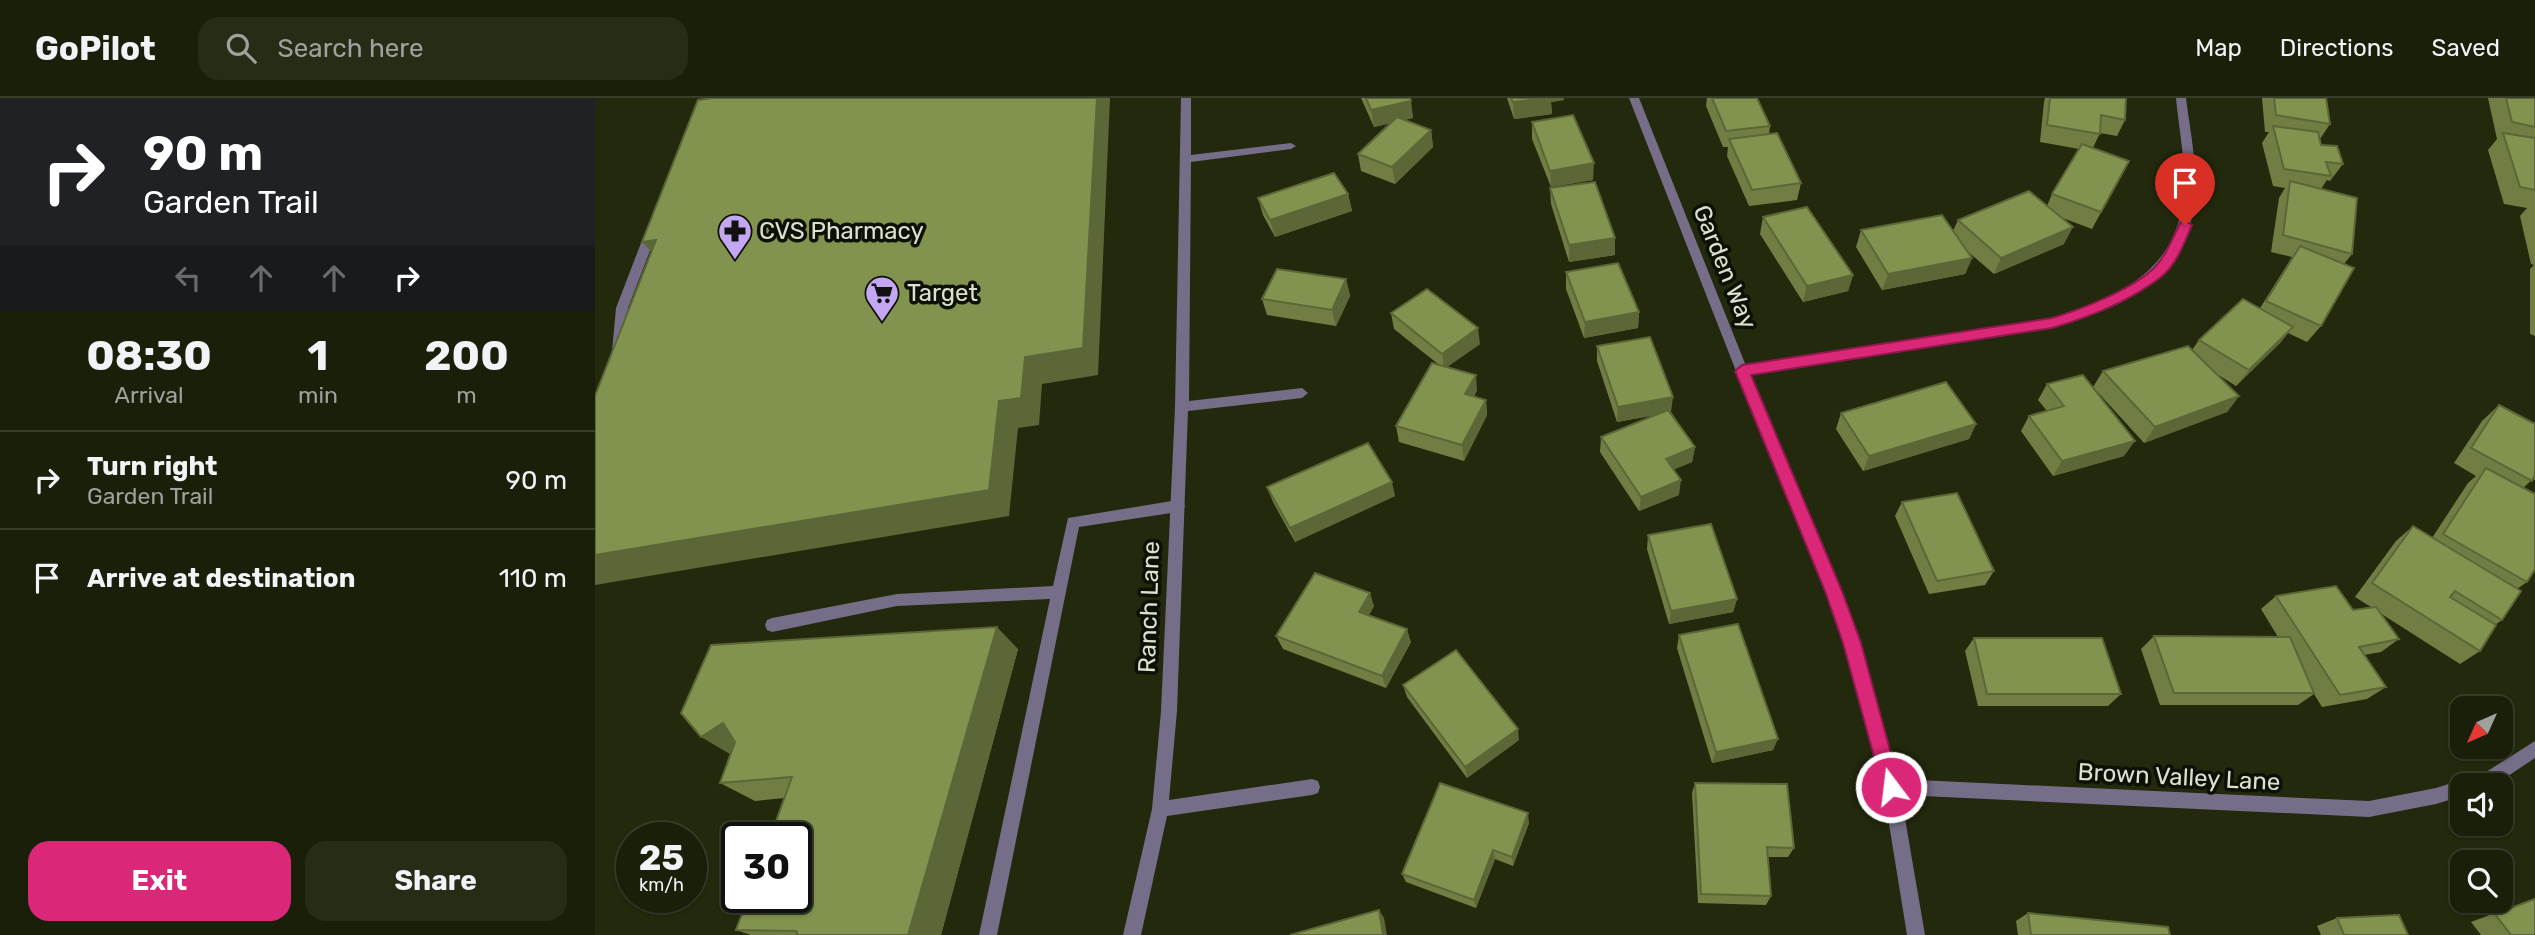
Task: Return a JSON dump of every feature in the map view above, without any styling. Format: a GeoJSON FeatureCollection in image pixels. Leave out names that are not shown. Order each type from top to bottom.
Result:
{"type":"FeatureCollection","features":[{"type":"Feature","properties":{"kind":"street","name":"Ranch Lane"},"geometry":{"type":"LineString","coordinates":[[1132,935],[1160,809],[1169,711],[1182,407],[1188,159],[1186,98]]}},
{"type":"Feature","properties":{"kind":"street","name":"Garden Way"},"geometry":{"type":"LineString","coordinates":[[1634,98],[1742,371],[1834,591],[1852,643],[1891,787],[1916,935]]}},
{"type":"Feature","properties":{"kind":"street"},"geometry":{"type":"LineString","coordinates":[[1742,371],[2052,323],[2093,311],[2131,291],[2158,273],[2174,251],[2185,225],[2189,198],[2181,98]]}},
{"type":"Feature","properties":{"kind":"street"},"geometry":{"type":"LineString","coordinates":[[1188,159],[1291,146]]}},
{"type":"Feature","properties":{"kind":"street"},"geometry":{"type":"LineString","coordinates":[[616,363],[622,308],[658,215]]}},
{"type":"Feature","properties":{"kind":"street"},"geometry":{"type":"LineString","coordinates":[[1182,407],[1302,393]]}},
{"type":"Feature","properties":{"kind":"street"},"geometry":{"type":"LineString","coordinates":[[988,935],[1073,522],[1178,506]]}},
{"type":"Feature","properties":{"kind":"street"},"geometry":{"type":"LineString","coordinates":[[772,625],[897,600],[1060,592]]}},
{"type":"Feature","properties":{"kind":"street"},"geometry":{"type":"LineString","coordinates":[[2499,773],[2535,749]]}},
{"type":"Feature","properties":{"kind":"street"},"geometry":{"type":"LineString","coordinates":[[1160,809],[1313,787]]}},
{"type":"Feature","properties":{"kind":"street","name":"Brown Valley Lane"},"geometry":{"type":"LineString","coordinates":[[1891,787],[2369,809],[2450,792]]}},
{"type":"Feature","properties":{"kind":"building","name":"Target"},"geometry":{"type":"Polygon","coordinates":[[[1097,98],[1083,348],[1025,357],[1021,398],[999,401],[989,490],[595,555],[595,396],[656,240],[642,242],[698,100],[1097,98]]]}},
{"type":"Feature","properties":{"kind":"building"},"geometry":{"type":"Polygon","coordinates":[[[1366,98],[1410,98],[1411,101],[1371,110],[1366,98]]]}},
{"type":"Feature","properties":{"kind":"building"},"geometry":{"type":"Polygon","coordinates":[[[1511,98],[1547,98],[1513,102],[1511,98]]]}},
{"type":"Feature","properties":{"kind":"building"},"geometry":{"type":"Polygon","coordinates":[[[1712,98],[1757,98],[1770,126],[1726,131],[1712,98]]]}},
{"type":"Feature","properties":{"kind":"building"},"geometry":{"type":"Polygon","coordinates":[[[2050,98],[2126,98],[2125,120],[2101,115],[2100,134],[2047,125],[2050,98]]]}},
{"type":"Feature","properties":{"kind":"building"},"geometry":{"type":"Polygon","coordinates":[[[2274,98],[2326,98],[2330,124],[2276,115],[2274,98]]]}},
{"type":"Feature","properties":{"kind":"building"},"geometry":{"type":"Polygon","coordinates":[[[2506,98],[2535,98],[2535,127],[2512,122],[2506,98]]]}},
{"type":"Feature","properties":{"kind":"building"},"geometry":{"type":"Polygon","coordinates":[[[1573,115],[1594,163],[1550,171],[1532,122],[1573,115]]]}},
{"type":"Feature","properties":{"kind":"building"},"geometry":{"type":"Polygon","coordinates":[[[1397,117],[1431,130],[1392,167],[1358,154],[1397,117]]]}},
{"type":"Feature","properties":{"kind":"building"},"geometry":{"type":"Polygon","coordinates":[[[2273,126],[2318,132],[2321,145],[2337,146],[2343,164],[2326,162],[2331,176],[2284,169],[2273,126]]]}},
{"type":"Feature","properties":{"kind":"building"},"geometry":{"type":"Polygon","coordinates":[[[1777,133],[1801,183],[1752,190],[1729,139],[1777,133]]]}},
{"type":"Feature","properties":{"kind":"building"},"geometry":{"type":"Polygon","coordinates":[[[2503,133],[2535,138],[2535,190],[2520,187],[2503,133]]]}},
{"type":"Feature","properties":{"kind":"building"},"geometry":{"type":"Polygon","coordinates":[[[2082,144],[2129,161],[2101,212],[2052,194],[2082,144]]]}},
{"type":"Feature","properties":{"kind":"building"},"geometry":{"type":"Polygon","coordinates":[[[1334,173],[1348,194],[1270,220],[1258,198],[1334,173]]]}},
{"type":"Feature","properties":{"kind":"building"},"geometry":{"type":"Polygon","coordinates":[[[2290,181],[2357,198],[2352,254],[2283,235],[2290,181]]]}},
{"type":"Feature","properties":{"kind":"building"},"geometry":{"type":"Polygon","coordinates":[[[1595,182],[1615,238],[1569,245],[1550,188],[1595,182]]]}},
{"type":"Feature","properties":{"kind":"building"},"geometry":{"type":"Polygon","coordinates":[[[2029,191],[2073,227],[2001,258],[1958,220],[2029,191]]]}},
{"type":"Feature","properties":{"kind":"building"},"geometry":{"type":"Polygon","coordinates":[[[1807,207],[1853,275],[1807,286],[1763,217],[1807,207]]]}},
{"type":"Feature","properties":{"kind":"building"},"geometry":{"type":"Polygon","coordinates":[[[1942,215],[1972,258],[1888,274],[1861,230],[1942,215]]]}},
{"type":"Feature","properties":{"kind":"building"},"geometry":{"type":"Polygon","coordinates":[[[2300,246],[2354,268],[2321,326],[2266,301],[2300,246]]]}},
{"type":"Feature","properties":{"kind":"building"},"geometry":{"type":"Polygon","coordinates":[[[1618,263],[1639,312],[1585,322],[1566,272],[1618,263]]]}},
{"type":"Feature","properties":{"kind":"building"},"geometry":{"type":"Polygon","coordinates":[[[1277,269],[1346,279],[1332,310],[1262,299],[1277,269]]]}},
{"type":"Feature","properties":{"kind":"building"},"geometry":{"type":"Polygon","coordinates":[[[1427,289],[1478,328],[1442,354],[1391,313],[1427,289]]]}},
{"type":"Feature","properties":{"kind":"building"},"geometry":{"type":"Polygon","coordinates":[[[2243,299],[2293,327],[2249,370],[2199,340],[2243,299]]]}},
{"type":"Feature","properties":{"kind":"building"},"geometry":{"type":"Polygon","coordinates":[[[1650,337],[1673,397],[1618,407],[1597,346],[1650,337]]]}},
{"type":"Feature","properties":{"kind":"building"},"geometry":{"type":"Polygon","coordinates":[[[2188,346],[2239,396],[2155,427],[2103,371],[2188,346]]]}},
{"type":"Feature","properties":{"kind":"building"},"geometry":{"type":"Polygon","coordinates":[[[1432,363],[1476,375],[1465,394],[1486,400],[1462,445],[1396,426],[1432,363]]]}},
{"type":"Feature","properties":{"kind":"building"},"geometry":{"type":"Polygon","coordinates":[[[2083,375],[2135,441],[2062,461],[2029,416],[2064,406],[2047,384],[2083,375]]]}},
{"type":"Feature","properties":{"kind":"building"},"geometry":{"type":"Polygon","coordinates":[[[1946,382],[1976,424],[1869,456],[1841,413],[1946,382]]]}},
{"type":"Feature","properties":{"kind":"building"},"geometry":{"type":"Polygon","coordinates":[[[2499,405],[2535,424],[2535,475],[2532,481],[2471,448],[2499,405]]]}},
{"type":"Feature","properties":{"kind":"building"},"geometry":{"type":"Polygon","coordinates":[[[1668,410],[1695,447],[1666,459],[1681,480],[1641,497],[1601,437],[1668,410]]]}},
{"type":"Feature","properties":{"kind":"building"},"geometry":{"type":"Polygon","coordinates":[[[1368,443],[1392,482],[1290,528],[1267,487],[1368,443]]]}},
{"type":"Feature","properties":{"kind":"building"},"geometry":{"type":"Polygon","coordinates":[[[2486,468],[2535,494],[2535,569],[2527,582],[2443,534],[2486,468]]]}},
{"type":"Feature","properties":{"kind":"building"},"geometry":{"type":"Polygon","coordinates":[[[1957,493],[1994,571],[1937,581],[1902,502],[1957,493]]]}},
{"type":"Feature","properties":{"kind":"building"},"geometry":{"type":"Polygon","coordinates":[[[1711,524],[1737,599],[1671,611],[1648,535],[1711,524]]]}},
{"type":"Feature","properties":{"kind":"building"},"geometry":{"type":"Polygon","coordinates":[[[2413,526],[2521,591],[2502,620],[2455,591],[2450,597],[2496,625],[2480,651],[2372,583],[2413,526]]]}},
{"type":"Feature","properties":{"kind":"building"},"geometry":{"type":"Polygon","coordinates":[[[1315,573],[1370,593],[1359,612],[1407,629],[1382,676],[1276,636],[1315,573]]]}},
{"type":"Feature","properties":{"kind":"building"},"geometry":{"type":"Polygon","coordinates":[[[2336,586],[2353,610],[2376,607],[2399,639],[2359,647],[2386,687],[2340,695],[2276,596],[2336,586]]]}},
{"type":"Feature","properties":{"kind":"building"},"geometry":{"type":"Polygon","coordinates":[[[1738,624],[1778,739],[1716,752],[1679,635],[1738,624]]]}},
{"type":"Feature","properties":{"kind":"building"},"geometry":{"type":"Polygon","coordinates":[[[997,627],[908,935],[798,935],[796,931],[736,930],[742,913],[812,913],[812,822],[776,822],[792,777],[720,783],[735,742],[723,723],[701,737],[681,713],[711,645],[997,627]]]}},
{"type":"Feature","properties":{"kind":"building"},"geometry":{"type":"Polygon","coordinates":[[[2154,636],[2290,637],[2314,693],[2174,693],[2154,636]]]}},
{"type":"Feature","properties":{"kind":"building"},"geometry":{"type":"Polygon","coordinates":[[[1974,638],[2102,638],[2121,694],[1987,694],[1974,638]]]}},
{"type":"Feature","properties":{"kind":"building"},"geometry":{"type":"Polygon","coordinates":[[[1456,650],[1518,729],[1465,767],[1403,685],[1456,650]]]}},
{"type":"Feature","properties":{"kind":"building"},"geometry":{"type":"Polygon","coordinates":[[[1440,783],[1528,813],[1512,857],[1493,850],[1474,900],[1402,874],[1440,783]]]}},
{"type":"Feature","properties":{"kind":"building"},"geometry":{"type":"Polygon","coordinates":[[[1695,783],[1787,784],[1794,848],[1767,847],[1771,896],[1701,894],[1695,783]]]}},
{"type":"Feature","properties":{"kind":"building"},"geometry":{"type":"Polygon","coordinates":[[[2535,899],[2535,935],[2511,935],[2495,914],[2513,913],[2513,907],[2535,899]]]}},
{"type":"Feature","properties":{"kind":"building"},"geometry":{"type":"Polygon","coordinates":[[[1379,910],[1383,935],[1290,935],[1379,910]]]}},
{"type":"Feature","properties":{"kind":"building"},"geometry":{"type":"Polygon","coordinates":[[[2028,913],[2168,927],[2170,935],[2031,935],[2028,913]]]}},
{"type":"Feature","properties":{"kind":"building"},"geometry":{"type":"Polygon","coordinates":[[[2399,915],[2408,935],[2344,935],[2337,918],[2399,915]]]}},
{"type":"Feature","properties":{"kind":"place","name":"CVS Pharmacy"},"geometry":{"type":"Point","coordinates":[735,261]}},
{"type":"Feature","properties":{"kind":"place","name":"Target"},"geometry":{"type":"Point","coordinates":[882,323]}},
{"type":"Feature","properties":{"kind":"route"},"geometry":{"type":"LineString","coordinates":[[1891,787],[1852,643],[1834,591],[1742,371],[2052,323],[2093,311],[2158,273],[2174,251],[2185,225]]}}]}
